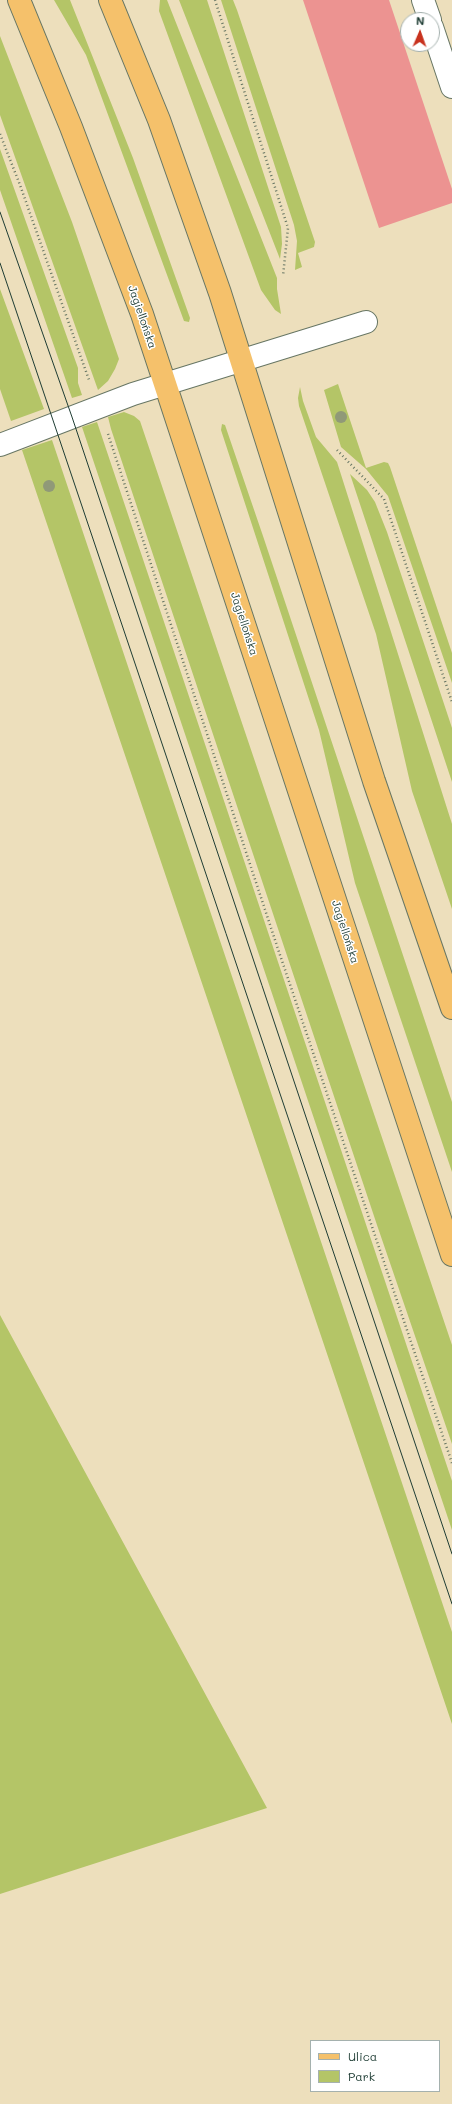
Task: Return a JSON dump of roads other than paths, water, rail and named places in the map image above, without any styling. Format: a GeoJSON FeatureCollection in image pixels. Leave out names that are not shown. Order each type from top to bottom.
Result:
{"type":"FeatureCollection","features":[{"type":"Feature","properties":{"kind":"main road","name":"Jagiellońska"},"geometry":{"type":"LineString","coordinates":[[19,0],[77,142],[142,314],[452,1255]]}},
{"type":"Feature","properties":{"kind":"main road"},"geometry":{"type":"LineString","coordinates":[[110,0],[159,120],[242,360],[374,781],[452,1008]]}},
{"type":"Feature","properties":{"kind":"lane"},"geometry":{"type":"LineString","coordinates":[[423,0],[427,12]]}},
{"type":"Feature","properties":{"kind":"lane"},"geometry":{"type":"LineString","coordinates":[[440,51],[452,87]]}},
{"type":"Feature","properties":{"kind":"lane"},"geometry":{"type":"LineString","coordinates":[[0,446],[99,407],[165,384],[366,322]]}},
{"type":"Feature","properties":{"kind":"tram line"},"geometry":{"type":"LineString","coordinates":[[0,212],[72,417],[452,1554]]}},
{"type":"Feature","properties":{"kind":"tram line"},"geometry":{"type":"LineString","coordinates":[[0,263],[452,1604]]}}]}
